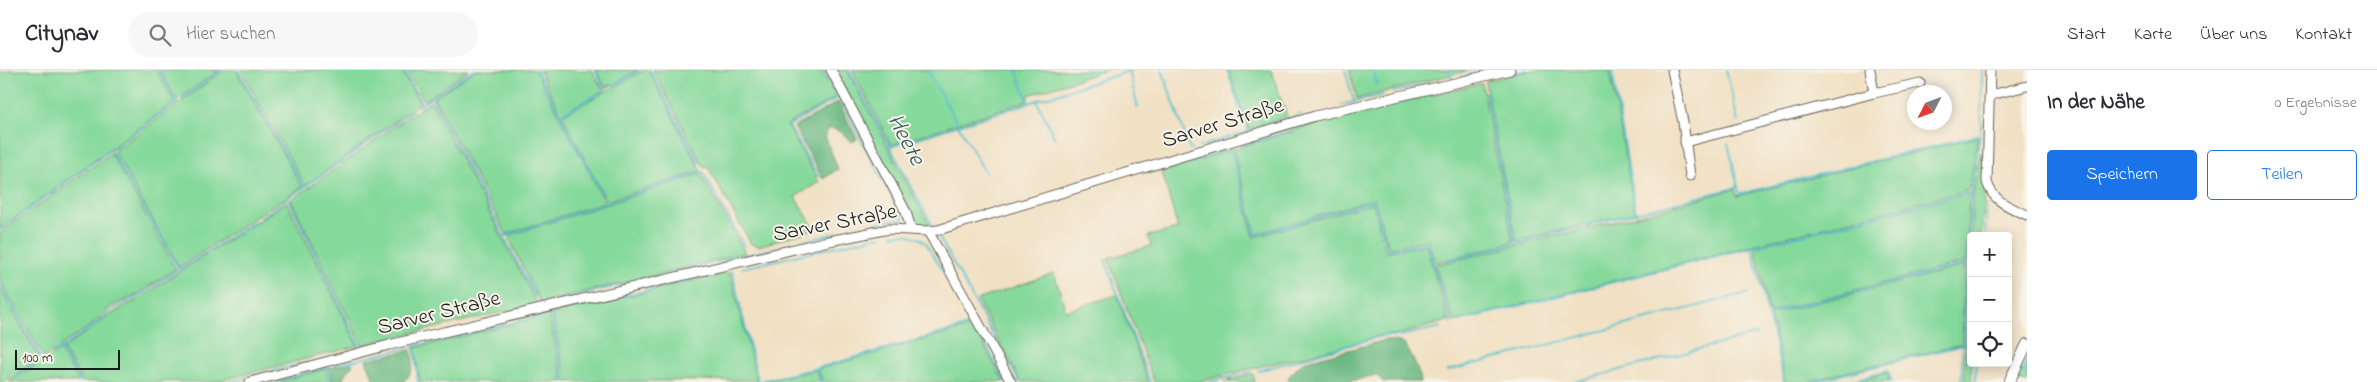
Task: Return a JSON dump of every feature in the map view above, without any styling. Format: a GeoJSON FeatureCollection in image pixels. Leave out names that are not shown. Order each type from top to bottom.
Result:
{"type":"FeatureCollection","features":[{"type":"Feature","properties":{"kind":"main road"},"geometry":{"type":"LineString","coordinates":[[2009,382],[2027,344]]}},
{"type":"Feature","properties":{"kind":"street"},"geometry":{"type":"LineString","coordinates":[[831,70],[906,212],[911,229]]}},
{"type":"Feature","properties":{"kind":"street","name":"Sarver Straße"},"geometry":{"type":"LineString","coordinates":[[250,382],[389,345],[824,242],[889,229],[928,231],[1315,116],[1510,70]]}},
{"type":"Feature","properties":{"kind":"street"},"geometry":{"type":"LineString","coordinates":[[1672,70],[1690,176]]}},
{"type":"Feature","properties":{"kind":"street"},"geometry":{"type":"LineString","coordinates":[[1870,70],[1874,93]]}},
{"type":"Feature","properties":{"kind":"street"},"geometry":{"type":"LineString","coordinates":[[1990,70],[1991,95],[1987,182],[1998,201],[2027,215]]}},
{"type":"Feature","properties":{"kind":"street"},"geometry":{"type":"LineString","coordinates":[[1684,142],[1920,83]]}},
{"type":"Feature","properties":{"kind":"street"},"geometry":{"type":"LineString","coordinates":[[1991,95],[2027,86]]}},
{"type":"Feature","properties":{"kind":"street"},"geometry":{"type":"LineString","coordinates":[[928,231],[1012,382]]}},
{"type":"Feature","properties":{"kind":"green space"},"geometry":{"type":"Polygon","coordinates":[[[8,70],[156,70],[175,102],[0,229],[0,75],[8,70]]]}},
{"type":"Feature","properties":{"kind":"green space"},"geometry":{"type":"Polygon","coordinates":[[[160,70],[219,70],[177,100],[160,70]]]}},
{"type":"Feature","properties":{"kind":"green space"},"geometry":{"type":"Polygon","coordinates":[[[224,70],[236,70],[302,187],[179,267],[114,151],[224,70]]]}},
{"type":"Feature","properties":{"kind":"green space"},"geometry":{"type":"Polygon","coordinates":[[[241,70],[401,70],[420,103],[305,186],[241,70]]]}},
{"type":"Feature","properties":{"kind":"green space"},"geometry":{"type":"Polygon","coordinates":[[[406,70],[469,70],[424,101],[406,70]]]}},
{"type":"Feature","properties":{"kind":"green space"},"geometry":{"type":"Polygon","coordinates":[[[475,70],[535,70],[605,202],[506,234],[434,98],[475,70]]]}},
{"type":"Feature","properties":{"kind":"green space"},"geometry":{"type":"Polygon","coordinates":[[[539,70],[592,70],[603,90],[561,114],[539,70]]]}},
{"type":"Feature","properties":{"kind":"green space"},"geometry":{"type":"Polygon","coordinates":[[[596,70],[638,70],[606,88],[596,70]]]}},
{"type":"Feature","properties":{"kind":"green space"},"geometry":{"type":"Polygon","coordinates":[[[645,70],[649,70],[701,171],[607,201],[562,115],[645,70]]]}},
{"type":"Feature","properties":{"kind":"green space"},"geometry":{"type":"Polygon","coordinates":[[[653,70],[821,70],[836,97],[787,125],[819,182],[795,197],[815,229],[759,246],[751,244],[708,167],[703,166],[653,70]]]}},
{"type":"Feature","properties":{"kind":"green space"},"geometry":{"type":"Polygon","coordinates":[[[835,70],[847,70],[931,228],[920,224],[912,214],[835,70]]]}},
{"type":"Feature","properties":{"kind":"green space"},"geometry":{"type":"Polygon","coordinates":[[[852,70],[1107,70],[1029,95],[1027,101],[891,145],[852,70]]]}},
{"type":"Feature","properties":{"kind":"green space"},"geometry":{"type":"Polygon","coordinates":[[[1228,70],[1271,70],[1287,116],[1249,129],[1228,70]]]}},
{"type":"Feature","properties":{"kind":"green space"},"geometry":{"type":"Polygon","coordinates":[[[1349,70],[1470,70],[1357,99],[1349,70]]]}},
{"type":"Feature","properties":{"kind":"green space"},"geometry":{"type":"Polygon","coordinates":[[[1533,70],[1610,70],[1635,213],[1516,241],[1485,81],[1533,70]]]}},
{"type":"Feature","properties":{"kind":"green space"},"geometry":{"type":"Polygon","coordinates":[[[1482,83],[1513,242],[1435,263],[1428,240],[1389,248],[1374,199],[1256,234],[1233,149],[1345,116],[1482,83]]]}},
{"type":"Feature","properties":{"kind":"green space"},"geometry":{"type":"Polygon","coordinates":[[[431,101],[537,304],[362,345],[291,200],[431,101]]]}},
{"type":"Feature","properties":{"kind":"green space"},"geometry":{"type":"Polygon","coordinates":[[[838,102],[857,139],[852,142],[840,131],[829,128],[825,136],[838,169],[823,179],[794,127],[838,102]]]}},
{"type":"Feature","properties":{"kind":"green space"},"geometry":{"type":"Polygon","coordinates":[[[1978,137],[1969,190],[1453,322],[1435,265],[1637,216],[1735,189],[1737,196],[1978,137]]]}},
{"type":"Feature","properties":{"kind":"green space"},"geometry":{"type":"Polygon","coordinates":[[[1231,150],[1254,237],[1373,203],[1386,252],[1426,244],[1448,321],[1400,334],[1382,335],[1345,346],[1197,382],[1154,382],[1108,258],[1151,246],[1148,236],[1178,229],[1162,172],[1231,150]]]}},
{"type":"Feature","properties":{"kind":"green space"},"geometry":{"type":"Polygon","coordinates":[[[111,153],[176,269],[134,296],[112,306],[93,324],[44,357],[0,280],[0,233],[111,153]]]}},
{"type":"Feature","properties":{"kind":"green space"},"geometry":{"type":"Polygon","coordinates":[[[1980,153],[1982,153],[1986,185],[1981,232],[1971,232],[1973,193],[1980,153]]]}},
{"type":"Feature","properties":{"kind":"green space"},"geometry":{"type":"Polygon","coordinates":[[[701,174],[745,253],[540,303],[508,236],[701,174]]]}},
{"type":"Feature","properties":{"kind":"green space"},"geometry":{"type":"Polygon","coordinates":[[[1969,193],[1966,262],[1769,312],[1755,247],[1969,193]]]}},
{"type":"Feature","properties":{"kind":"green space"},"geometry":{"type":"Polygon","coordinates":[[[287,202],[358,346],[214,382],[83,382],[63,349],[126,305],[287,202]]]}},
{"type":"Feature","properties":{"kind":"green space"},"geometry":{"type":"Polygon","coordinates":[[[1965,266],[1962,344],[1805,382],[1785,382],[1770,314],[1965,266]]]}},
{"type":"Feature","properties":{"kind":"green space"},"geometry":{"type":"Polygon","coordinates":[[[730,272],[757,380],[566,382],[552,314],[730,272]]]}},
{"type":"Feature","properties":{"kind":"green space"},"geometry":{"type":"Polygon","coordinates":[[[1054,273],[1066,311],[1117,295],[1148,382],[1021,382],[977,300],[1054,273]]]}},
{"type":"Feature","properties":{"kind":"green space"},"geometry":{"type":"Polygon","coordinates":[[[0,288],[40,359],[4,382],[0,382],[0,288]]]}},
{"type":"Feature","properties":{"kind":"green space"},"geometry":{"type":"Polygon","coordinates":[[[549,315],[563,382],[420,382],[415,348],[549,315]]]}},
{"type":"Feature","properties":{"kind":"green space"},"geometry":{"type":"Polygon","coordinates":[[[1967,319],[1967,367],[1972,367],[1971,382],[1964,382],[1967,319]]]}},
{"type":"Feature","properties":{"kind":"green space"},"geometry":{"type":"Polygon","coordinates":[[[973,326],[1004,382],[824,382],[818,369],[973,326]]]}},
{"type":"Feature","properties":{"kind":"green space"},"geometry":{"type":"Polygon","coordinates":[[[1386,340],[1400,342],[1405,345],[1414,361],[1421,382],[1383,382],[1376,375],[1347,382],[1290,382],[1288,377],[1303,362],[1386,340]]]}},
{"type":"Feature","properties":{"kind":"green space"},"geometry":{"type":"Polygon","coordinates":[[[60,350],[79,382],[9,382],[60,350]]]}},
{"type":"Feature","properties":{"kind":"green space"},"geometry":{"type":"Polygon","coordinates":[[[411,350],[412,367],[409,375],[403,382],[375,382],[366,360],[411,350]]]}},
{"type":"Feature","properties":{"kind":"green space"},"geometry":{"type":"Polygon","coordinates":[[[2027,360],[2027,382],[2015,382],[2027,360]]]}},
{"type":"Feature","properties":{"kind":"green space"},"geometry":{"type":"Polygon","coordinates":[[[352,363],[353,365],[344,375],[343,382],[333,382],[329,368],[352,363]]]}},
{"type":"Feature","properties":{"kind":"green space"},"geometry":{"type":"Polygon","coordinates":[[[326,369],[329,382],[277,382],[326,369]]]}},
{"type":"Feature","properties":{"kind":"green space"},"geometry":{"type":"Polygon","coordinates":[[[816,370],[821,382],[761,382],[816,370]]]}},
{"type":"Feature","properties":{"kind":"green space"},"geometry":{"type":"Polygon","coordinates":[[[1887,373],[1890,382],[1853,382],[1887,373]]]}},
{"type":"Feature","properties":{"kind":"green space"},"geometry":{"type":"Polygon","coordinates":[[[1253,374],[1255,382],[1224,382],[1253,374]]]}},
{"type":"Feature","properties":{"kind":"waterway"},"geometry":{"type":"LineString","coordinates":[[0,230],[177,102],[158,70]]}},
{"type":"Feature","properties":{"kind":"waterway"},"geometry":{"type":"LineString","coordinates":[[182,99],[221,70]]}},
{"type":"Feature","properties":{"kind":"waterway"},"geometry":{"type":"LineString","coordinates":[[238,70],[304,188]]}},
{"type":"Feature","properties":{"kind":"waterway"},"geometry":{"type":"LineString","coordinates":[[403,70],[422,104]]}},
{"type":"Feature","properties":{"kind":"waterway"},"geometry":{"type":"LineString","coordinates":[[418,107],[473,70]]}},
{"type":"Feature","properties":{"kind":"waterway"},"geometry":{"type":"LineString","coordinates":[[536,70],[603,195]]}},
{"type":"Feature","properties":{"kind":"waterway"},"geometry":{"type":"LineString","coordinates":[[561,114],[605,90],[595,70]]}},
{"type":"Feature","properties":{"kind":"waterway"},"geometry":{"type":"LineString","coordinates":[[613,85],[641,70]]}},
{"type":"Feature","properties":{"kind":"waterway"},"geometry":{"type":"LineString","coordinates":[[650,70],[699,163]]}},
{"type":"Feature","properties":{"kind":"waterway"},"geometry":{"type":"LineString","coordinates":[[824,70],[904,220],[888,221]]}},
{"type":"Feature","properties":{"kind":"waterway","name":"Heete"},"geometry":{"type":"LineString","coordinates":[[849,70],[932,225]]}},
{"type":"Feature","properties":{"kind":"waterway"},"geometry":{"type":"LineString","coordinates":[[927,70],[985,172]]}},
{"type":"Feature","properties":{"kind":"waterway"},"geometry":{"type":"LineString","coordinates":[[1016,70],[1029,103]]}},
{"type":"Feature","properties":{"kind":"waterway"},"geometry":{"type":"LineString","coordinates":[[1162,70],[1190,149],[1192,149]]}},
{"type":"Feature","properties":{"kind":"waterway"},"geometry":{"type":"LineString","coordinates":[[1227,70],[1248,131]]}},
{"type":"Feature","properties":{"kind":"waterway"},"geometry":{"type":"LineString","coordinates":[[1345,70],[1354,101]]}},
{"type":"Feature","properties":{"kind":"waterway"},"geometry":{"type":"LineString","coordinates":[[1373,70],[1377,84]]}},
{"type":"Feature","properties":{"kind":"waterway"},"geometry":{"type":"LineString","coordinates":[[1449,70],[1452,80]]}},
{"type":"Feature","properties":{"kind":"waterway"},"geometry":{"type":"LineString","coordinates":[[1461,77],[1487,70]]}},
{"type":"Feature","properties":{"kind":"waterway"},"geometry":{"type":"LineString","coordinates":[[1511,74],[1527,70]]}},
{"type":"Feature","properties":{"kind":"waterway"},"geometry":{"type":"LineString","coordinates":[[1612,70],[1636,214]]}},
{"type":"Feature","properties":{"kind":"waterway"},"geometry":{"type":"LineString","coordinates":[[1726,70],[1738,122]]}},
{"type":"Feature","properties":{"kind":"waterway"},"geometry":{"type":"LineString","coordinates":[[1963,347],[1971,192],[1981,127],[1982,70]]}},
{"type":"Feature","properties":{"kind":"waterway"},"geometry":{"type":"LineString","coordinates":[[890,147],[1129,71],[1138,108]]}},
{"type":"Feature","properties":{"kind":"waterway"},"geometry":{"type":"LineString","coordinates":[[1393,92],[1430,84]]}},
{"type":"Feature","properties":{"kind":"waterway"},"geometry":{"type":"LineString","coordinates":[[1241,145],[1351,112],[1437,92]]}},
{"type":"Feature","properties":{"kind":"waterway"},"geometry":{"type":"LineString","coordinates":[[1486,92],[1515,243]]}},
{"type":"Feature","properties":{"kind":"waterway"},"geometry":{"type":"LineString","coordinates":[[1341,105],[1383,95]]}},
{"type":"Feature","properties":{"kind":"waterway"},"geometry":{"type":"LineString","coordinates":[[818,176],[789,126],[839,97]]}},
{"type":"Feature","properties":{"kind":"waterway"},"geometry":{"type":"LineString","coordinates":[[432,98],[535,296]]}},
{"type":"Feature","properties":{"kind":"waterway"},"geometry":{"type":"LineString","coordinates":[[1037,101],[1055,139]]}},
{"type":"Feature","properties":{"kind":"waterway"},"geometry":{"type":"LineString","coordinates":[[260,218],[413,111]]}},
{"type":"Feature","properties":{"kind":"waterway"},"geometry":{"type":"LineString","coordinates":[[1199,147],[1302,114]]}},
{"type":"Feature","properties":{"kind":"waterway"},"geometry":{"type":"LineString","coordinates":[[1446,261],[1738,187],[1739,194],[1980,135]]}},
{"type":"Feature","properties":{"kind":"waterway"},"geometry":{"type":"LineString","coordinates":[[1728,143],[1738,187]]}},
{"type":"Feature","properties":{"kind":"waterway"},"geometry":{"type":"LineString","coordinates":[[1189,162],[1231,148],[1255,235],[1373,201],[1388,250],[1427,243],[1451,323]]}},
{"type":"Feature","properties":{"kind":"waterway"},"geometry":{"type":"LineString","coordinates":[[112,152],[179,269]]}},
{"type":"Feature","properties":{"kind":"waterway"},"geometry":{"type":"LineString","coordinates":[[1147,173],[1180,165]]}},
{"type":"Feature","properties":{"kind":"waterway"},"geometry":{"type":"LineString","coordinates":[[505,236],[703,172],[744,246]]}},
{"type":"Feature","properties":{"kind":"waterway"},"geometry":{"type":"LineString","coordinates":[[1459,321],[1971,192]]}},
{"type":"Feature","properties":{"kind":"waterway"},"geometry":{"type":"LineString","coordinates":[[289,200],[361,349]]}},
{"type":"Feature","properties":{"kind":"waterway"},"geometry":{"type":"LineString","coordinates":[[1985,232],[1987,205]]}},
{"type":"Feature","properties":{"kind":"waterway"},"geometry":{"type":"LineString","coordinates":[[54,353],[95,325],[113,309],[136,297],[255,221]]}},
{"type":"Feature","properties":{"kind":"waterway"},"geometry":{"type":"LineString","coordinates":[[555,301],[883,222]]}},
{"type":"Feature","properties":{"kind":"waterway"},"geometry":{"type":"LineString","coordinates":[[893,235],[910,235],[926,243],[968,314]]}},
{"type":"Feature","properties":{"kind":"waterway","name":"Heete"},"geometry":{"type":"LineString","coordinates":[[938,235],[1019,382]]}},
{"type":"Feature","properties":{"kind":"waterway"},"geometry":{"type":"LineString","coordinates":[[742,268],[881,236]]}},
{"type":"Feature","properties":{"kind":"waterway"},"geometry":{"type":"LineString","coordinates":[[1752,247],[1784,382]]}},
{"type":"Feature","properties":{"kind":"waterway"},"geometry":{"type":"LineString","coordinates":[[1105,260],[1150,382]]}},
{"type":"Feature","properties":{"kind":"waterway"},"geometry":{"type":"LineString","coordinates":[[1768,313],[1967,264]]}},
{"type":"Feature","properties":{"kind":"waterway"},"geometry":{"type":"LineString","coordinates":[[732,271],[758,381]]}},
{"type":"Feature","properties":{"kind":"waterway"},"geometry":{"type":"LineString","coordinates":[[335,365],[720,273]]}},
{"type":"Feature","properties":{"kind":"waterway"},"geometry":{"type":"LineString","coordinates":[[0,284],[43,360]]}},
{"type":"Feature","properties":{"kind":"waterway"},"geometry":{"type":"LineString","coordinates":[[1447,371],[1748,293]]}},
{"type":"Feature","properties":{"kind":"waterway"},"geometry":{"type":"LineString","coordinates":[[551,313],[565,382]]}},
{"type":"Feature","properties":{"kind":"waterway"},"geometry":{"type":"LineString","coordinates":[[756,382],[817,368],[974,324]]}},
{"type":"Feature","properties":{"kind":"waterway"},"geometry":{"type":"LineString","coordinates":[[1258,371],[1382,336],[1400,336],[1441,327]]}},
{"type":"Feature","properties":{"kind":"waterway"},"geometry":{"type":"LineString","coordinates":[[1574,382],[1757,334]]}},
{"type":"Feature","properties":{"kind":"waterway"},"geometry":{"type":"LineString","coordinates":[[982,338],[1006,382]]}},
{"type":"Feature","properties":{"kind":"waterway"},"geometry":{"type":"LineString","coordinates":[[1811,382],[1964,345]]}},
{"type":"Feature","properties":{"kind":"waterway"},"geometry":{"type":"LineString","coordinates":[[414,347],[418,382]]}},
{"type":"Feature","properties":{"kind":"waterway"},"geometry":{"type":"LineString","coordinates":[[61,348],[81,382]]}},
{"type":"Feature","properties":{"kind":"waterway"},"geometry":{"type":"LineString","coordinates":[[1961,382],[1963,350]]}},
{"type":"Feature","properties":{"kind":"waterway"},"geometry":{"type":"LineString","coordinates":[[15,377],[45,358]]}},
{"type":"Feature","properties":{"kind":"waterway"},"geometry":{"type":"LineString","coordinates":[[2016,382],[2027,359]]}},
{"type":"Feature","properties":{"kind":"waterway"},"geometry":{"type":"LineString","coordinates":[[229,382],[301,364]]}},
{"type":"Feature","properties":{"kind":"waterway"},"geometry":{"type":"LineString","coordinates":[[272,382],[328,367],[331,382]]}},
{"type":"Feature","properties":{"kind":"waterway"},"geometry":{"type":"LineString","coordinates":[[1975,382],[1976,367]]}},
{"type":"Feature","properties":{"kind":"waterway"},"geometry":{"type":"LineString","coordinates":[[817,368],[822,382]]}},
{"type":"Feature","properties":{"kind":"waterway"},"geometry":{"type":"LineString","coordinates":[[1847,382],[1888,371],[1892,382]]}},
{"type":"Feature","properties":{"kind":"waterway"},"geometry":{"type":"LineString","coordinates":[[2021,372],[2027,371]]}},
{"type":"Feature","properties":{"kind":"waterway"},"geometry":{"type":"LineString","coordinates":[[1210,382],[1251,372]]}}]}
